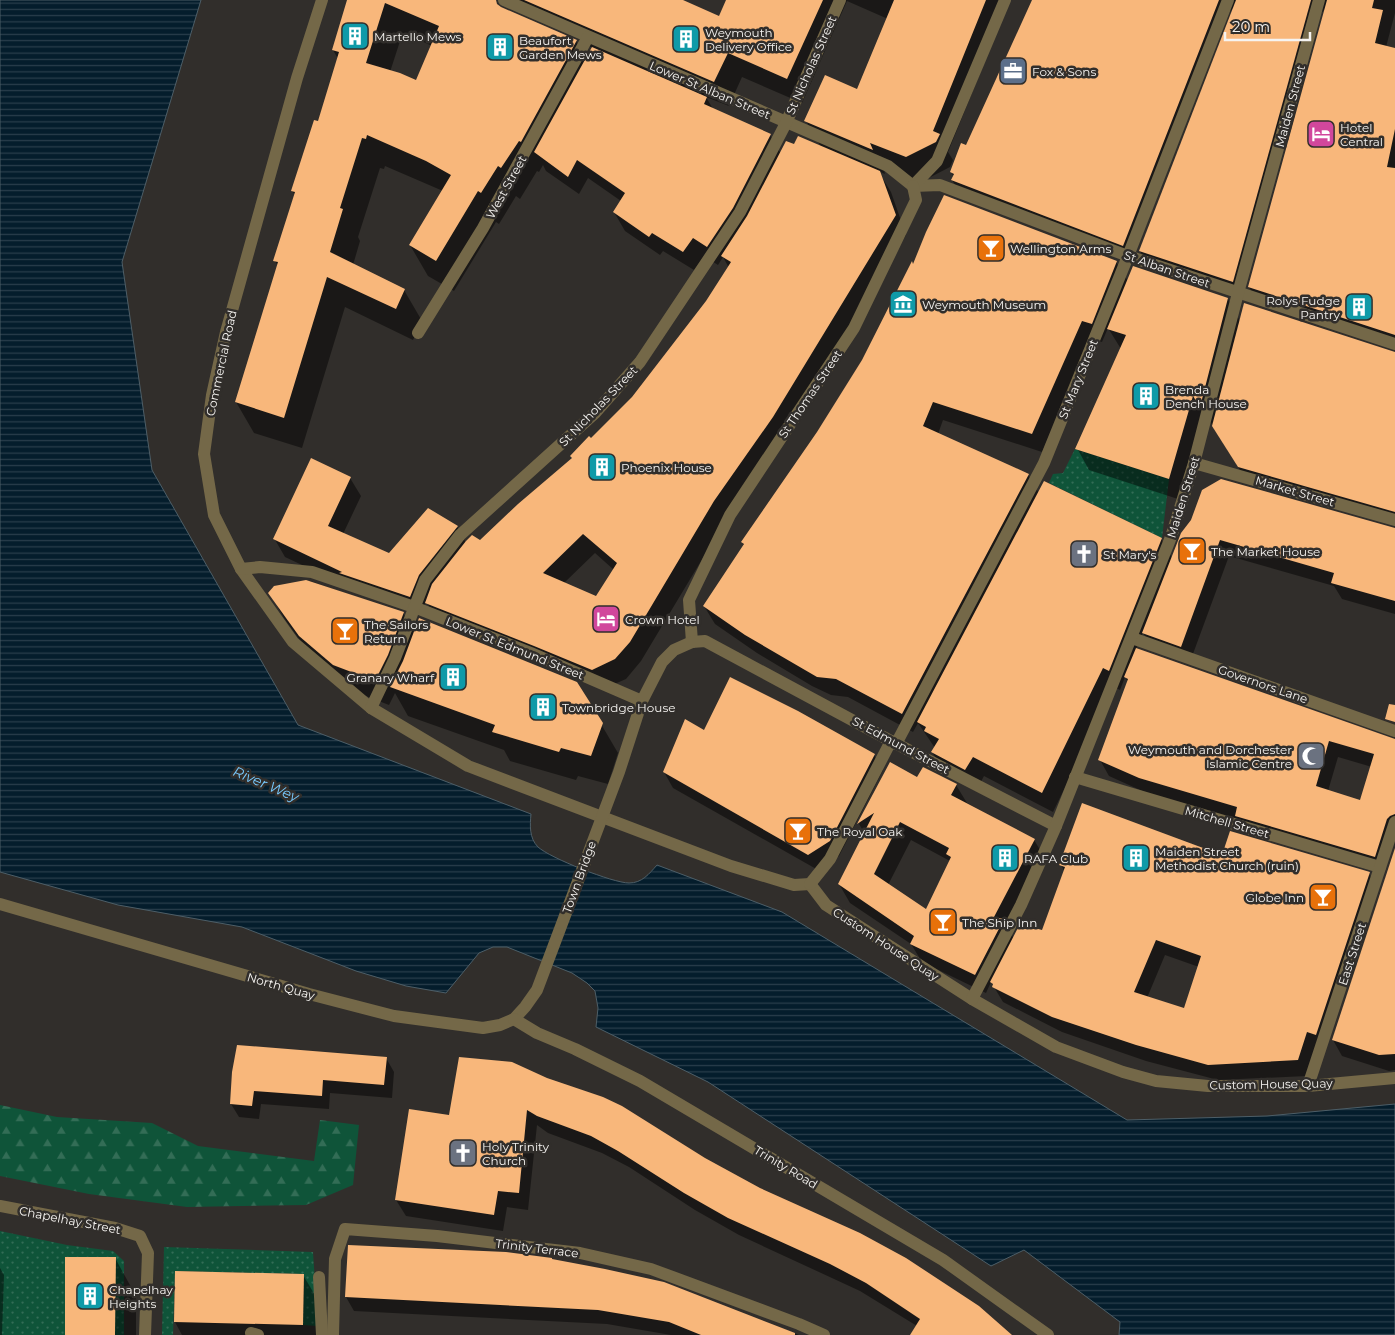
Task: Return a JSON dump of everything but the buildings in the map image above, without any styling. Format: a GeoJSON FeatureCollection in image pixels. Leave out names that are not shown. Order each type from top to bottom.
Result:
{"type":"FeatureCollection","features":[{"type":"Feature","properties":{"kind":"street","name":"Commercial Road"},"geometry":{"type":"LineString","coordinates":[[322,0],[297,78],[229,322],[212,395],[204,454],[214,515],[241,569],[293,642],[371,708]]}},
{"type":"Feature","properties":{"kind":"street","name":"Lower St Alban Street"},"geometry":{"type":"LineString","coordinates":[[504,0],[888,166],[913,186]]}},
{"type":"Feature","properties":{"kind":"street","name":"St Nicholas Street"},"geometry":{"type":"LineString","coordinates":[[371,708],[395,658],[425,580],[460,535],[595,413],[640,362],[740,212],[786,123],[840,0]]}},
{"type":"Feature","properties":{"kind":"street"},"geometry":{"type":"LineString","coordinates":[[913,186],[937,161],[1005,0]]}},
{"type":"Feature","properties":{"kind":"street","name":"St Mary Street"},"geometry":{"type":"LineString","coordinates":[[810,884],[830,859],[1044,463],[1128,256],[1228,0]]}},
{"type":"Feature","properties":{"kind":"street","name":"Maiden Street"},"geometry":{"type":"LineString","coordinates":[[972,999],[1021,906],[1056,826],[1171,537],[1194,463],[1238,293],[1319,0]]}},
{"type":"Feature","properties":{"kind":"street","name":"West Street"},"geometry":{"type":"LineString","coordinates":[[418,333],[483,228],[588,37]]}},
{"type":"Feature","properties":{"kind":"street","name":"St Alban Street"},"geometry":{"type":"LineString","coordinates":[[913,186],[940,185],[1128,256],[1395,344]]}},
{"type":"Feature","properties":{"kind":"street","name":"St Thomas Street"},"geometry":{"type":"LineString","coordinates":[[692,642],[689,600],[726,524],[854,328],[916,200],[913,186]]}},
{"type":"Feature","properties":{"kind":"street","name":"Market Street"},"geometry":{"type":"LineString","coordinates":[[1194,463],[1395,520]]}},
{"type":"Feature","properties":{"kind":"street","name":"Lower St Edmund Street"},"geometry":{"type":"LineString","coordinates":[[241,569],[260,567],[312,572],[414,607],[531,653],[642,702]]}},
{"type":"Feature","properties":{"kind":"street","name":"Governors Lane"},"geometry":{"type":"LineString","coordinates":[[1132,638],[1395,731]]}},
{"type":"Feature","properties":{"kind":"street","name":"St Edmund Street"},"geometry":{"type":"LineString","coordinates":[[692,642],[705,641],[718,646],[894,742],[1056,826]]}},
{"type":"Feature","properties":{"kind":"street"},"geometry":{"type":"LineString","coordinates":[[642,702],[662,662],[674,650],[692,642]]}},
{"type":"Feature","properties":{"kind":"street","name":"Town Bridge"},"geometry":{"type":"LineString","coordinates":[[514,1019],[525,1007],[536,990],[543,974],[616,780],[642,702]]}},
{"type":"Feature","properties":{"kind":"street"},"geometry":{"type":"LineString","coordinates":[[371,708],[468,766],[731,866],[794,885],[810,884]]}},
{"type":"Feature","properties":{"kind":"street","name":"Mitchell Street"},"geometry":{"type":"LineString","coordinates":[[1075,777],[1380,867]]}},
{"type":"Feature","properties":{"kind":"street","name":"East Street"},"geometry":{"type":"LineString","coordinates":[[1308,1086],[1395,822]]}},
{"type":"Feature","properties":{"kind":"street","name":"Custom House Quay"},"geometry":{"type":"LineString","coordinates":[[810,884],[826,905],[972,999],[1056,1048],[1123,1072],[1156,1081],[1208,1086],[1308,1086],[1395,1078]]}},
{"type":"Feature","properties":{"kind":"street","name":"North Quay"},"geometry":{"type":"LineString","coordinates":[[0,904],[309,994],[394,1016],[483,1028],[500,1025],[514,1019]]}},
{"type":"Feature","properties":{"kind":"street","name":"Trinity Road"},"geometry":{"type":"LineString","coordinates":[[514,1019],[537,1033],[576,1049],[640,1081],[943,1260],[1048,1335]]}},
{"type":"Feature","properties":{"kind":"street","name":"Chapelhay Street"},"geometry":{"type":"LineString","coordinates":[[0,1206],[115,1228],[140,1236],[148,1253],[145,1335]]}},
{"type":"Feature","properties":{"kind":"street","name":"Trinity Terrace"},"geometry":{"type":"LineString","coordinates":[[333,1335],[335,1259],[345,1229],[437,1236],[580,1253],[651,1269],[824,1335]]}},
{"type":"Feature","properties":{"kind":"street"},"geometry":{"type":"LineString","coordinates":[[319,1277],[322,1335]]}},
{"type":"Feature","properties":{"kind":"green space"},"geometry":{"type":"Polygon","coordinates":[[[1075,449],[1169,479],[1162,538],[1049,483],[1053,474],[1063,473],[1075,449]]]}},
{"type":"Feature","properties":{"kind":"green space"},"geometry":{"type":"Polygon","coordinates":[[[0,1105],[57,1117],[152,1123],[198,1146],[314,1161],[320,1120],[359,1125],[353,1185],[306,1205],[187,1207],[89,1194],[0,1176],[0,1105]]]}},
{"type":"Feature","properties":{"kind":"green space"},"geometry":{"type":"Polygon","coordinates":[[[0,1231],[67,1245],[113,1251],[124,1261],[124,1335],[115,1335],[115,1257],[65,1257],[65,1335],[0,1335],[0,1231]]]}},
{"type":"Feature","properties":{"kind":"green space"},"geometry":{"type":"Polygon","coordinates":[[[164,1247],[313,1252],[318,1326],[303,1325],[304,1274],[175,1271],[173,1335],[162,1335],[164,1247]]]}},
{"type":"Feature","properties":{"kind":"water","name":"River Wey"},"geometry":{"type":"Polygon","coordinates":[[[0,0],[201,0],[122,262],[152,470],[298,725],[531,814],[530,827],[538,847],[582,869],[621,882],[634,883],[648,875],[657,865],[782,912],[1127,1120],[1267,1116],[1395,1104],[1395,1335],[1119,1335],[1120,1322],[1024,1250],[991,1266],[708,1082],[596,1027],[598,1008],[595,991],[587,983],[572,973],[507,947],[493,947],[479,953],[446,993],[406,986],[356,971],[242,927],[118,905],[0,872],[0,0]]]}},
{"type":"Feature","properties":{"kind":"place","name":"Martello Mews"},"geometry":{"type":"Point","coordinates":[355,36]}},
{"type":"Feature","properties":{"kind":"place","name":"Weymouth Delivery Office"},"geometry":{"type":"Point","coordinates":[686,39]}},
{"type":"Feature","properties":{"kind":"place","name":"Beaufort Garden Mews"},"geometry":{"type":"Point","coordinates":[500,47]}},
{"type":"Feature","properties":{"kind":"place","name":"Fox & Sons"},"geometry":{"type":"Point","coordinates":[1013,71]}},
{"type":"Feature","properties":{"kind":"place","name":"Hotel Central"},"geometry":{"type":"Point","coordinates":[1321,134]}},
{"type":"Feature","properties":{"kind":"place","name":"Wellington Arms"},"geometry":{"type":"Point","coordinates":[991,248]}},
{"type":"Feature","properties":{"kind":"place","name":"Weymouth Museum"},"geometry":{"type":"Point","coordinates":[903,304]}},
{"type":"Feature","properties":{"kind":"place","name":"Rolys Fudge Pantry"},"geometry":{"type":"Point","coordinates":[1359,307]}},
{"type":"Feature","properties":{"kind":"place","name":"Brenda Dench House"},"geometry":{"type":"Point","coordinates":[1146,396]}},
{"type":"Feature","properties":{"kind":"place","name":"Phoenix House"},"geometry":{"type":"Point","coordinates":[602,467]}},
{"type":"Feature","properties":{"kind":"place","name":"The Market House"},"geometry":{"type":"Point","coordinates":[1192,551]}},
{"type":"Feature","properties":{"kind":"place","name":"St Mary's"},"geometry":{"type":"Point","coordinates":[1084,554]}},
{"type":"Feature","properties":{"kind":"place","name":"Crown Hotel"},"geometry":{"type":"Point","coordinates":[606,619]}},
{"type":"Feature","properties":{"kind":"place","name":"The Sailors Return"},"geometry":{"type":"Point","coordinates":[345,631]}},
{"type":"Feature","properties":{"kind":"place","name":"Granary Wharf"},"geometry":{"type":"Point","coordinates":[453,677]}},
{"type":"Feature","properties":{"kind":"place","name":"Townbridge House"},"geometry":{"type":"Point","coordinates":[543,707]}},
{"type":"Feature","properties":{"kind":"place","name":"Weymouth and Dorchester Islamic Centre"},"geometry":{"type":"Point","coordinates":[1311,756]}},
{"type":"Feature","properties":{"kind":"place","name":"The Royal Oak"},"geometry":{"type":"Point","coordinates":[798,831]}},
{"type":"Feature","properties":{"kind":"place","name":"RAFA Club"},"geometry":{"type":"Point","coordinates":[1005,858]}},
{"type":"Feature","properties":{"kind":"place","name":"Maiden Street Methodist Church (ruin)"},"geometry":{"type":"Point","coordinates":[1136,858]}},
{"type":"Feature","properties":{"kind":"place","name":"Globe Inn"},"geometry":{"type":"Point","coordinates":[1323,897]}},
{"type":"Feature","properties":{"kind":"place","name":"The Ship Inn"},"geometry":{"type":"Point","coordinates":[943,922]}},
{"type":"Feature","properties":{"kind":"place","name":"Holy Trinity Church"},"geometry":{"type":"Point","coordinates":[463,1153]}},
{"type":"Feature","properties":{"kind":"place","name":"Chapelhay Heights"},"geometry":{"type":"Point","coordinates":[90,1296]}}]}
